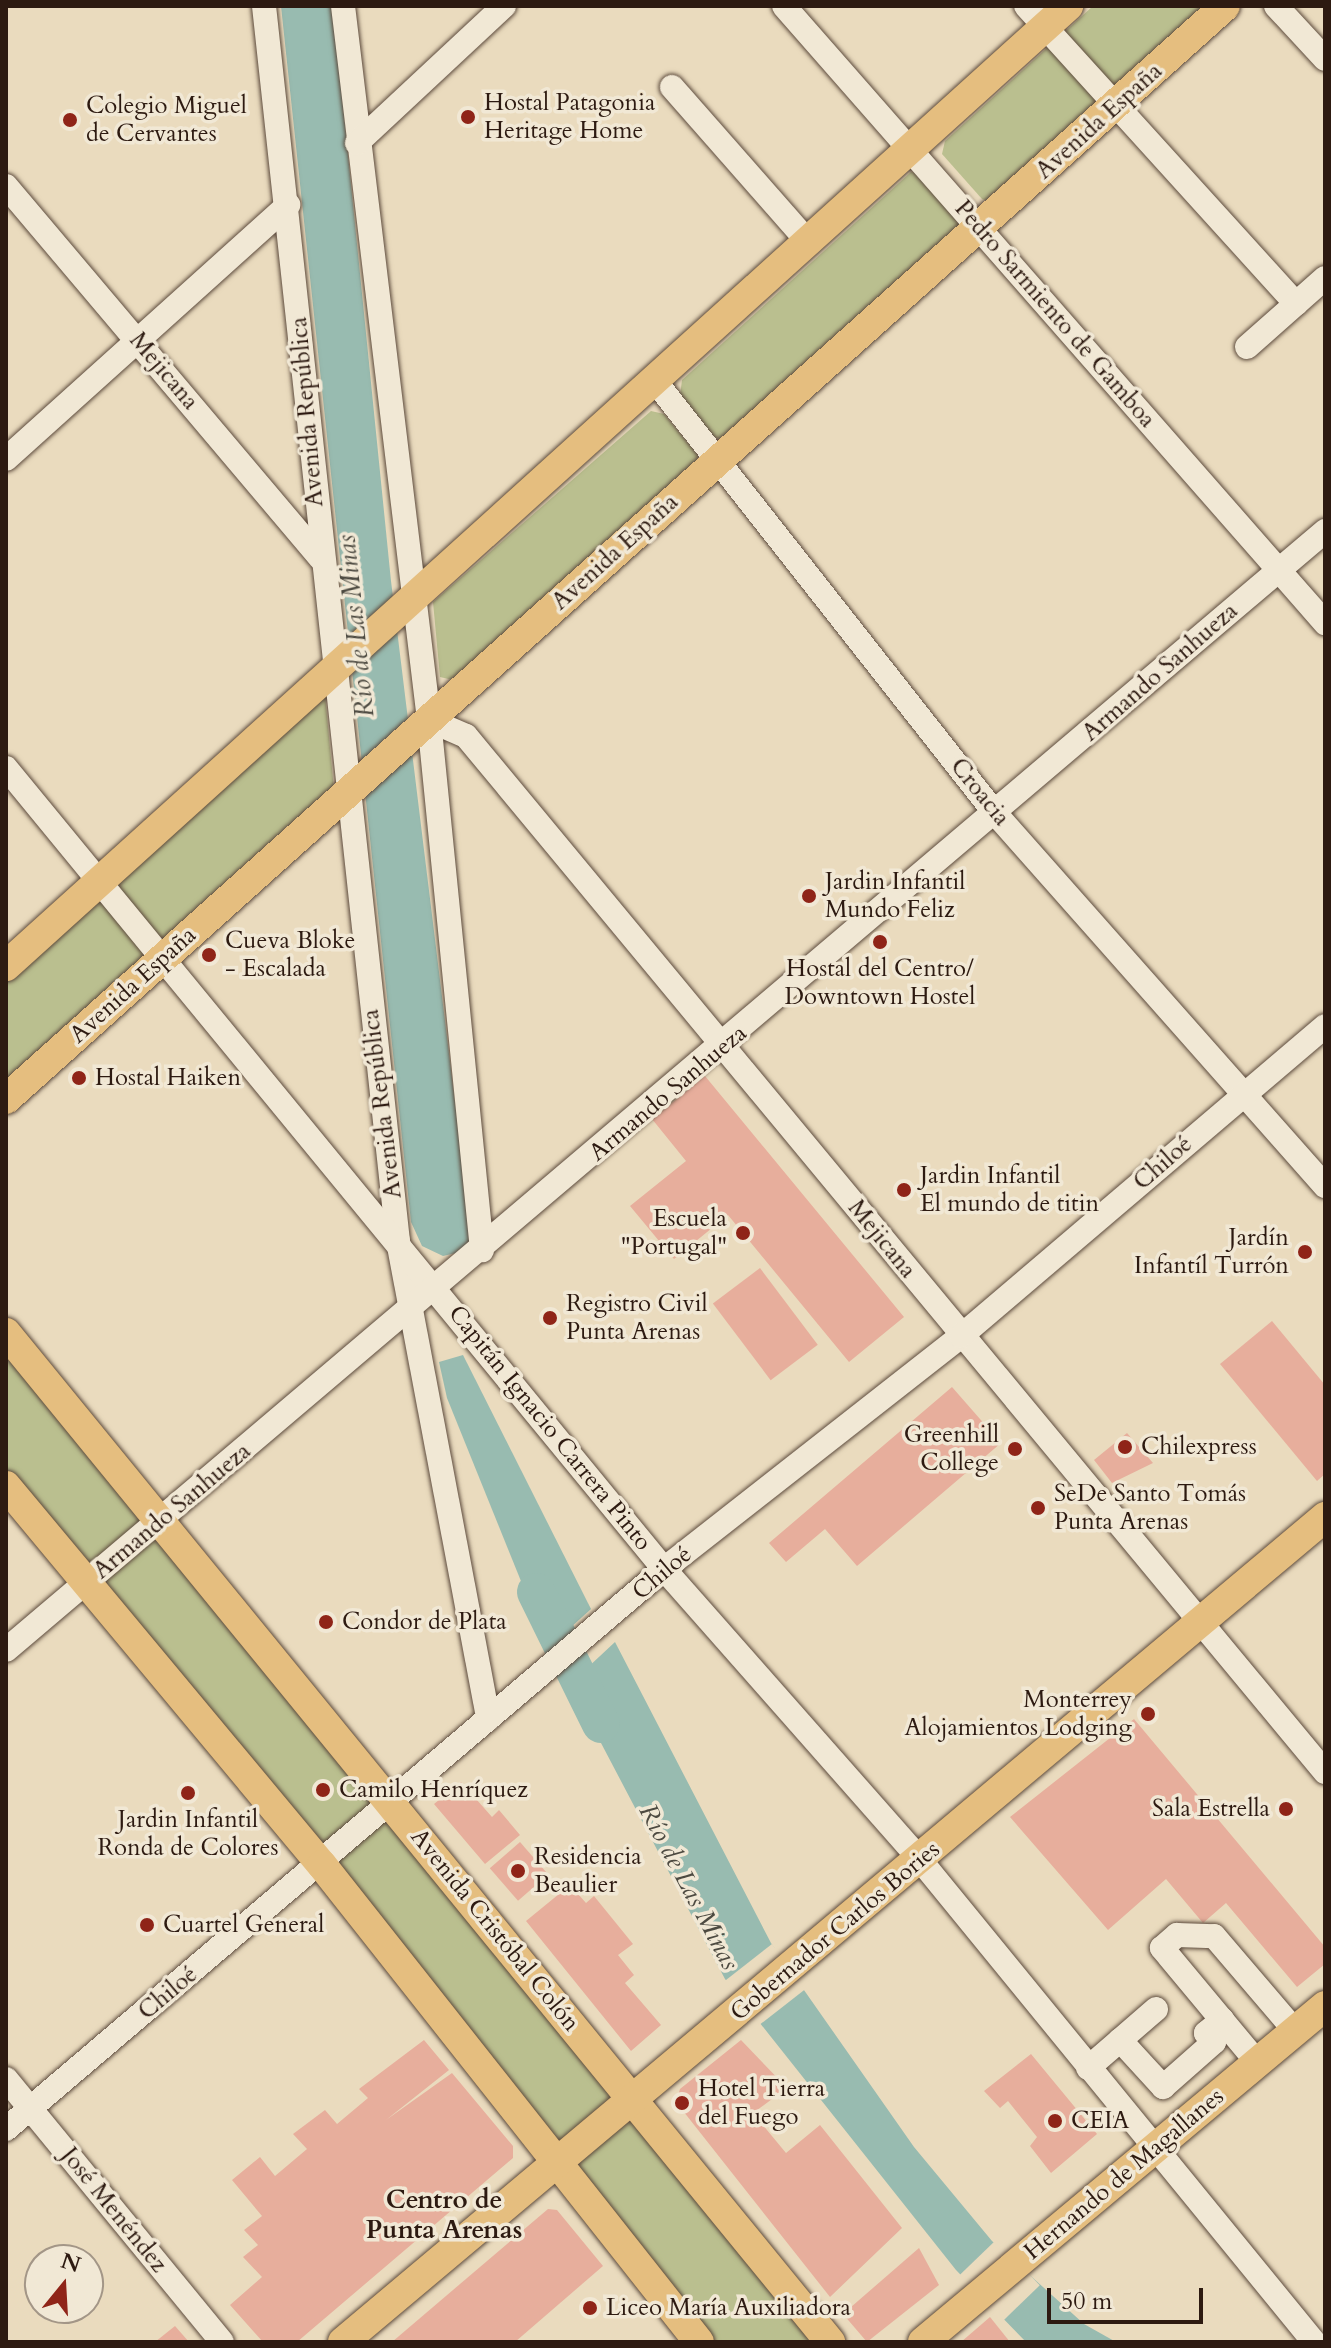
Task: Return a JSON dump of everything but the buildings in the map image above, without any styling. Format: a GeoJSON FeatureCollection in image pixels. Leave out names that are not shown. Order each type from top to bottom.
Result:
{"type":"FeatureCollection","features":[{"type":"Feature","properties":{"kind":"main road"},"geometry":{"type":"LineString","coordinates":[[6,966],[809,243],[908,149],[1035,17],[1068,6]]}},
{"type":"Feature","properties":{"kind":"main road","name":"Avenida España"},"geometry":{"type":"LineString","coordinates":[[6,1099],[1225,6]]}},
{"type":"Feature","properties":{"kind":"main road","name":"Avenida Cristóbal Colón"},"geometry":{"type":"LineString","coordinates":[[6,1333],[157,1524],[394,1805],[830,2342]]}},
{"type":"Feature","properties":{"kind":"main road"},"geometry":{"type":"LineString","coordinates":[[6,1486],[322,1865],[555,2165],[699,2342]]}},
{"type":"Feature","properties":{"kind":"main road","name":"Gobernador Carlos Bories"},"geometry":{"type":"LineString","coordinates":[[343,2342],[728,2020],[794,1969],[1325,1517]]}},
{"type":"Feature","properties":{"kind":"main road","name":"Hernando de Magallanes"},"geometry":{"type":"LineString","coordinates":[[923,2342],[1156,2151],[1325,2006]]}},
{"type":"Feature","properties":{"kind":"street","name":"Avenida República"},"geometry":{"type":"LineString","coordinates":[[264,6],[288,205],[320,558],[338,668],[397,1237],[407,1310],[488,1719]]}},
{"type":"Feature","properties":{"kind":"street"},"geometry":{"type":"LineString","coordinates":[[343,6],[482,1250]]}},
{"type":"Feature","properties":{"kind":"street"},"geometry":{"type":"LineString","coordinates":[[357,143],[504,6]]}},
{"type":"Feature","properties":{"kind":"street","name":"Pedro Sarmiento de Gamboa"},"geometry":{"type":"LineString","coordinates":[[784,6],[1325,623]]}},
{"type":"Feature","properties":{"kind":"street"},"geometry":{"type":"LineString","coordinates":[[1276,6],[1325,59]]}},
{"type":"Feature","properties":{"kind":"street"},"geometry":{"type":"LineString","coordinates":[[1035,17],[1118,104],[1296,304]]}},
{"type":"Feature","properties":{"kind":"street"},"geometry":{"type":"LineString","coordinates":[[672,87],[809,243]]}},
{"type":"Feature","properties":{"kind":"street","name":"Mejicana"},"geometry":{"type":"LineString","coordinates":[[6,186],[320,558]]}},
{"type":"Feature","properties":{"kind":"street"},"geometry":{"type":"LineString","coordinates":[[6,459],[288,205]]}},
{"type":"Feature","properties":{"kind":"street"},"geometry":{"type":"LineString","coordinates":[[1247,347],[1325,278]]}},
{"type":"Feature","properties":{"kind":"street","name":"Croacia"},"geometry":{"type":"LineString","coordinates":[[655,381],[995,813],[1246,1092],[1325,1186]]}},
{"type":"Feature","properties":{"kind":"street","name":"Armando Sanhueza"},"geometry":{"type":"LineString","coordinates":[[6,1650],[407,1310],[724,1047],[1325,531]]}},
{"type":"Feature","properties":{"kind":"street","name":"Mejicana"},"geometry":{"type":"LineString","coordinates":[[423,726],[466,736],[961,1336],[1203,1620],[1325,1772]]}},
{"type":"Feature","properties":{"kind":"street","name":"Capitán Ignacio Carrera Pinto"},"geometry":{"type":"LineString","coordinates":[[6,768],[162,960],[397,1237],[664,1569],[921,1861],[1314,2342]]}},
{"type":"Feature","properties":{"kind":"street","name":"Chiloé"},"geometry":{"type":"LineString","coordinates":[[6,2129],[394,1805],[488,1719],[548,1673],[664,1569],[961,1336],[1325,1026]]}},
{"type":"Feature","properties":{"kind":"street"},"geometry":{"type":"LineString","coordinates":[[1257,2062],[1162,1948],[1177,1935],[1214,1936],[1295,2031]]}},
{"type":"Feature","properties":{"kind":"street"},"geometry":{"type":"LineString","coordinates":[[1088,2068],[1156,2009]]}},
{"type":"Feature","properties":{"kind":"street"},"geometry":{"type":"LineString","coordinates":[[1120,2040],[1163,2087],[1214,2042],[1206,2033],[1222,2020]]}},
{"type":"Feature","properties":{"kind":"street","name":"José Menéndez"},"geometry":{"type":"LineString","coordinates":[[6,2079],[222,2342]]}},
{"type":"Feature","properties":{"kind":"green space"},"geometry":{"type":"Polygon","coordinates":[[[1093,6],[1212,6],[996,204],[982,199],[942,154],[945,141],[1093,6]]]}},
{"type":"Feature","properties":{"kind":"green space"},"geometry":{"type":"Polygon","coordinates":[[[911,172],[924,174],[961,217],[963,235],[732,441],[713,437],[680,396],[682,380],[911,172]]]}},
{"type":"Feature","properties":{"kind":"green space"},"geometry":{"type":"Polygon","coordinates":[[[651,411],[664,414],[698,455],[696,473],[457,681],[440,677],[433,602],[651,411]]]}},
{"type":"Feature","properties":{"kind":"green space"},"geometry":{"type":"Polygon","coordinates":[[[325,695],[334,790],[6,1084],[6,981],[325,695]]]}},
{"type":"Feature","properties":{"kind":"green space"},"geometry":{"type":"Polygon","coordinates":[[[6,1355],[821,2342],[708,2342],[6,1484],[6,1355]]]}},
{"type":"Feature","properties":{"kind":"water"},"geometry":{"type":"Polygon","coordinates":[[[281,6],[333,6],[391,581],[473,1249],[443,1256],[422,1246],[411,1222],[281,6]]]}},
{"type":"Feature","properties":{"kind":"water"},"geometry":{"type":"Polygon","coordinates":[[[463,1355],[591,1609],[548,1648],[447,1398],[439,1362],[463,1355]]]}},
{"type":"Feature","properties":{"kind":"water"},"geometry":{"type":"Polygon","coordinates":[[[615,1642],[771,1943],[914,2147],[992,2241],[1084,2324],[1116,2342],[1026,2342],[956,2270],[725,1979],[570,1684],[615,1642]]]}},
{"type":"Feature","properties":{"kind":"pier"},"geometry":{"type":"Polygon","coordinates":[[[772,1944],[806,1988],[759,2025],[725,1981],[772,1944]]]}},
{"type":"Feature","properties":{"kind":"pier"},"geometry":{"type":"Polygon","coordinates":[[[996,2240],[1040,2285],[1002,2322],[958,2277],[996,2240]]]}},
{"type":"Feature","properties":{"kind":"waterway","name":"Río de Las Minas"},"geometry":{"type":"LineString","coordinates":[[536,1592],[601,1724]]}},
{"type":"Feature","properties":{"kind":"place","name":"Hostal Patagonia Heritage Home"},"geometry":{"type":"Point","coordinates":[468,117]}},
{"type":"Feature","properties":{"kind":"place","name":"Colegio Miguel de Cervantes"},"geometry":{"type":"Point","coordinates":[70,120]}},
{"type":"Feature","properties":{"kind":"place","name":"Jardin Infantil Mundo Feliz"},"geometry":{"type":"Point","coordinates":[809,896]}},
{"type":"Feature","properties":{"kind":"place","name":"Hostal del Centro/ Downtown Hostel"},"geometry":{"type":"Point","coordinates":[880,942]}},
{"type":"Feature","properties":{"kind":"place","name":"Cueva Bloke - Escalada"},"geometry":{"type":"Point","coordinates":[209,955]}},
{"type":"Feature","properties":{"kind":"place","name":"Hostal Haiken"},"geometry":{"type":"Point","coordinates":[79,1078]}},
{"type":"Feature","properties":{"kind":"place","name":"Jardin Infantil El mundo de titin"},"geometry":{"type":"Point","coordinates":[904,1190]}},
{"type":"Feature","properties":{"kind":"place","name":"Escuela \"Portugal\""},"geometry":{"type":"Point","coordinates":[743,1233]}},
{"type":"Feature","properties":{"kind":"place","name":"Jardín Infantíl Turrón"},"geometry":{"type":"Point","coordinates":[1305,1252]}},
{"type":"Feature","properties":{"kind":"place","name":"Registro Civil Punta Arenas"},"geometry":{"type":"Point","coordinates":[550,1318]}},
{"type":"Feature","properties":{"kind":"place","name":"Chilexpress"},"geometry":{"type":"Point","coordinates":[1125,1447]}},
{"type":"Feature","properties":{"kind":"place","name":"Greenhill College"},"geometry":{"type":"Point","coordinates":[1015,1449]}},
{"type":"Feature","properties":{"kind":"place","name":"SeDe Santo Tomás Punta Arenas"},"geometry":{"type":"Point","coordinates":[1038,1508]}},
{"type":"Feature","properties":{"kind":"place","name":"Condor de Plata"},"geometry":{"type":"Point","coordinates":[326,1622]}},
{"type":"Feature","properties":{"kind":"place","name":"Monterrey Alojamientos Lodging"},"geometry":{"type":"Point","coordinates":[1148,1714]}},
{"type":"Feature","properties":{"kind":"place","name":"Camilo Henríquez"},"geometry":{"type":"Point","coordinates":[323,1790]}},
{"type":"Feature","properties":{"kind":"place","name":"Jardin Infantil Ronda de Colores"},"geometry":{"type":"Point","coordinates":[188,1793]}},
{"type":"Feature","properties":{"kind":"place","name":"Sala Estrella"},"geometry":{"type":"Point","coordinates":[1286,1809]}},
{"type":"Feature","properties":{"kind":"place","name":"Residencia Beaulier"},"geometry":{"type":"Point","coordinates":[518,1871]}},
{"type":"Feature","properties":{"kind":"place","name":"Cuartel General"},"geometry":{"type":"Point","coordinates":[147,1925]}},
{"type":"Feature","properties":{"kind":"place","name":"Hotel Tierra del Fuego"},"geometry":{"type":"Point","coordinates":[682,2103]}},
{"type":"Feature","properties":{"kind":"place","name":"CEIA"},"geometry":{"type":"Point","coordinates":[1055,2121]}},
{"type":"Feature","properties":{"kind":"place","name":"Liceo María Auxiliadora"},"geometry":{"type":"Point","coordinates":[590,2308]}},
{"type":"Feature","properties":{"kind":"district","name":"Centro de Punta Arenas"},"geometry":{"type":"Point","coordinates":[444,2215]}}]}
